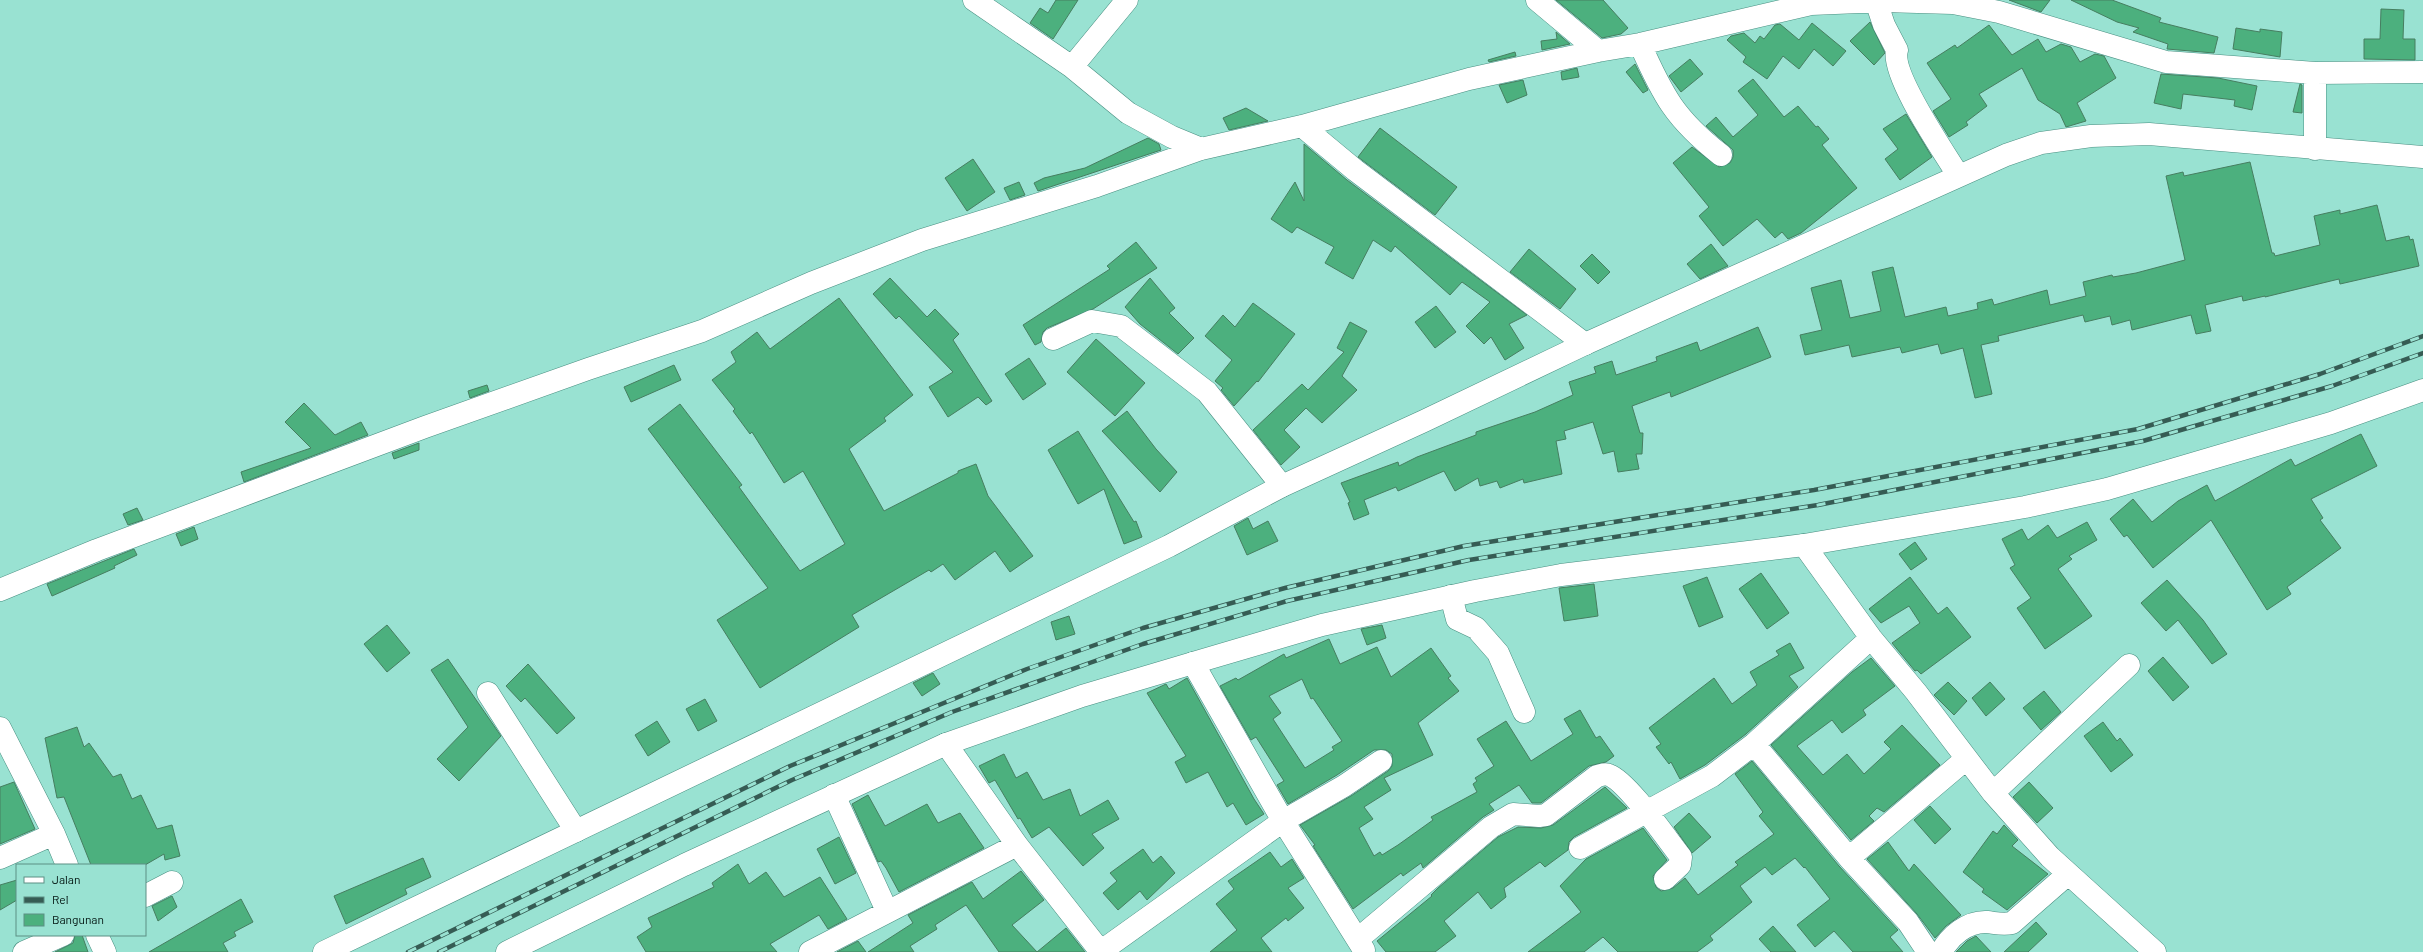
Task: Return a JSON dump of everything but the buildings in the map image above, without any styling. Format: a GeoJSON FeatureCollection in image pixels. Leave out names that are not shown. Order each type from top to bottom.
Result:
{"type":"FeatureCollection","features":[{"type":"Feature","properties":{"kind":"street"},"geometry":{"type":"LineString","coordinates":[[974,0],[1072,67],[1128,113],[1172,137],[1201,149]]}},
{"type":"Feature","properties":{"kind":"street"},"geometry":{"type":"LineString","coordinates":[[1072,67],[1127,0]]}},
{"type":"Feature","properties":{"kind":"street"},"geometry":{"type":"LineString","coordinates":[[1537,0],[1598,51]]}},
{"type":"Feature","properties":{"kind":"street"},"geometry":{"type":"LineString","coordinates":[[1876,1],[1884,24],[1897,50],[1895,57],[1912,97],[1927,126],[1958,175]]}},
{"type":"Feature","properties":{"kind":"street"},"geometry":{"type":"LineString","coordinates":[[0,590],[97,550],[425,427],[588,369],[702,331],[812,283],[922,240],[1097,186],[1201,149],[1302,126],[1470,79],[1598,51],[1640,44],[1811,4],[1876,1],[1951,2],[1999,12],[2166,62],[2315,73],[2423,72]]}},
{"type":"Feature","properties":{"kind":"street"},"geometry":{"type":"LineString","coordinates":[[1640,44],[1669,105],[1701,140],[1721,155]]}},
{"type":"Feature","properties":{"kind":"street"},"geometry":{"type":"LineString","coordinates":[[2315,73],[2315,149]]}},
{"type":"Feature","properties":{"kind":"street"},"geometry":{"type":"LineString","coordinates":[[1302,126],[1355,170],[1586,344]]}},
{"type":"Feature","properties":{"kind":"street"},"geometry":{"type":"LineString","coordinates":[[324,952],[1169,546],[1282,486],[1424,421],[1586,344],[1958,175],[2041,143],[2091,136],[2149,134],[2423,157]]}},
{"type":"Feature","properties":{"kind":"street"},"geometry":{"type":"LineString","coordinates":[[1053,339],[1092,321],[1121,326],[1207,392],[1282,486]]}},
{"type":"Feature","properties":{"kind":"street"},"geometry":{"type":"LineString","coordinates":[[508,952],[834,795],[946,744],[1082,696],[1322,625],[1452,596],[1561,575],[1804,545],[2018,508],[2107,489],[2324,425],[2423,390]]}},
{"type":"Feature","properties":{"kind":"street"},"geometry":{"type":"LineString","coordinates":[[1804,545],[1871,638],[1916,692],[1992,793],[2050,858],[2154,952]]}},
{"type":"Feature","properties":{"kind":"street"},"geometry":{"type":"LineString","coordinates":[[1452,596],[1457,620],[1476,628],[1498,653],[1524,712]]}},
{"type":"Feature","properties":{"kind":"street"},"geometry":{"type":"LineString","coordinates":[[1580,848],[1644,811],[1712,776],[1754,744],[1871,638]]}},
{"type":"Feature","properties":{"kind":"street"},"geometry":{"type":"LineString","coordinates":[[1193,663],[1283,821],[1361,946],[1491,828],[1512,814],[1539,816],[1546,815],[1597,776],[1604,774],[1613,777],[1634,795],[1644,811],[1682,860],[1665,879]]}},
{"type":"Feature","properties":{"kind":"street"},"geometry":{"type":"LineString","coordinates":[[1992,793],[2129,665]]}},
{"type":"Feature","properties":{"kind":"street"},"geometry":{"type":"LineString","coordinates":[[488,693],[576,831]]}},
{"type":"Feature","properties":{"kind":"street"},"geometry":{"type":"LineString","coordinates":[[0,728],[54,834],[67,864]]}},
{"type":"Feature","properties":{"kind":"street"},"geometry":{"type":"LineString","coordinates":[[946,744],[1017,845],[1100,952],[1283,821],[1344,786],[1381,761]]}},
{"type":"Feature","properties":{"kind":"street"},"geometry":{"type":"LineString","coordinates":[[1754,744],[1849,858],[1908,922],[1928,952]]}},
{"type":"Feature","properties":{"kind":"street"},"geometry":{"type":"LineString","coordinates":[[1849,858],[1966,759]]}},
{"type":"Feature","properties":{"kind":"street"},"geometry":{"type":"LineString","coordinates":[[834,795],[887,911]]}},
{"type":"Feature","properties":{"kind":"street"},"geometry":{"type":"LineString","coordinates":[[0,858],[54,834]]}},
{"type":"Feature","properties":{"kind":"street"},"geometry":{"type":"LineString","coordinates":[[810,952],[1017,845]]}},
{"type":"Feature","properties":{"kind":"street"},"geometry":{"type":"LineString","coordinates":[[1941,952],[1950,940],[1968,924],[1986,922],[2006,924],[2012,923],[2068,874]]}},
{"type":"Feature","properties":{"kind":"street"},"geometry":{"type":"LineString","coordinates":[[146,895],[172,882]]}},
{"type":"Feature","properties":{"kind":"street"},"geometry":{"type":"LineString","coordinates":[[24,952],[61,936]]}},
{"type":"Feature","properties":{"kind":"street"},"geometry":{"type":"LineString","coordinates":[[97,936],[105,952]]}},
{"type":"Feature","properties":{"kind":"railway"},"geometry":{"type":"LineString","coordinates":[[408,952],[790,766],[1027,669],[1143,628],[1285,588],[1464,546],[1814,490],[2138,429],[2320,374],[2423,336]]}},
{"type":"Feature","properties":{"kind":"railway"},"geometry":{"type":"LineString","coordinates":[[439,952],[792,780],[952,712],[1143,644],[1287,601],[1469,560],[1818,505],[2143,441],[2332,386],[2423,353]]}}]}
